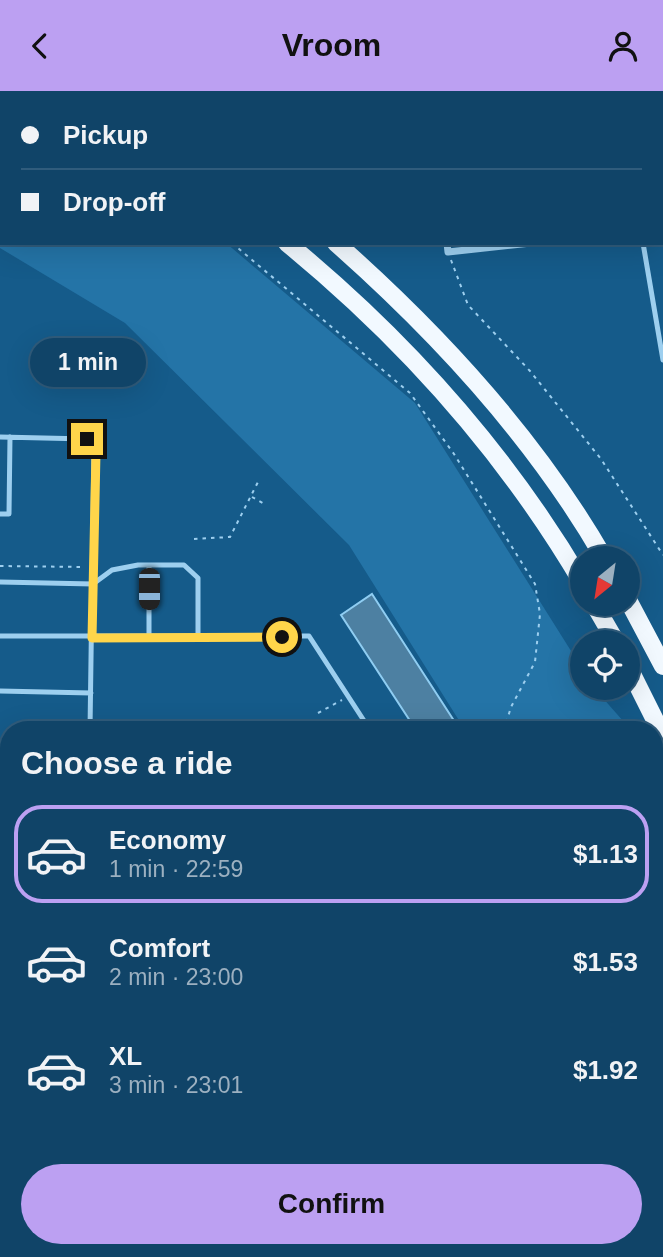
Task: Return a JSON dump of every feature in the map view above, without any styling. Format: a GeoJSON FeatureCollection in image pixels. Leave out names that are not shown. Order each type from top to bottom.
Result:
{"type":"FeatureCollection","features":[{"type":"Feature","properties":{"kind":"highway"},"geometry":{"type":"LineString","coordinates":[[289,245],[377,324],[471,424],[511,475],[570,564]]}},
{"type":"Feature","properties":{"kind":"highway"},"geometry":{"type":"LineString","coordinates":[[338,245],[414,315],[494,403],[561,491],[596,546]]}},
{"type":"Feature","properties":{"kind":"highway"},"geometry":{"type":"LineString","coordinates":[[636,616],[663,666]]}},
{"type":"Feature","properties":{"kind":"highway"},"geometry":{"type":"LineString","coordinates":[[640,688],[656,721]]}},
{"type":"Feature","properties":{"kind":"highway"},"geometry":{"type":"LineString","coordinates":[[640,694],[647,721]]}},
{"type":"Feature","properties":{"kind":"street"},"geometry":{"type":"LineString","coordinates":[[447,245],[448,252],[513,245]]}},
{"type":"Feature","properties":{"kind":"lane"},"geometry":{"type":"LineString","coordinates":[[643,245],[663,360]]}},
{"type":"Feature","properties":{"kind":"lane"},"geometry":{"type":"LineString","coordinates":[[0,437],[87,439],[94,446],[96,464],[90,721]]}},
{"type":"Feature","properties":{"kind":"lane"},"geometry":{"type":"LineString","coordinates":[[0,514],[9,514],[10,437]]}},
{"type":"Feature","properties":{"kind":"lane"},"geometry":{"type":"LineString","coordinates":[[149,565],[149,637]]}},
{"type":"Feature","properties":{"kind":"lane"},"geometry":{"type":"LineString","coordinates":[[0,582],[93,584],[112,570],[149,565],[184,565],[198,577],[198,637]]}},
{"type":"Feature","properties":{"kind":"lane"},"geometry":{"type":"LineString","coordinates":[[0,636],[309,636],[364,721]]}},
{"type":"Feature","properties":{"kind":"lane"},"geometry":{"type":"LineString","coordinates":[[0,691],[91,693]]}},
{"type":"Feature","properties":{"kind":"path"},"geometry":{"type":"LineString","coordinates":[[234,245],[410,393],[454,454],[535,584],[540,614],[535,662],[511,707],[507,721]]}},
{"type":"Feature","properties":{"kind":"path"},"geometry":{"type":"LineString","coordinates":[[448,252],[468,305],[530,371],[601,459],[663,555]]}},
{"type":"Feature","properties":{"kind":"path"},"geometry":{"type":"LineString","coordinates":[[194,539],[230,537],[259,480]]}},
{"type":"Feature","properties":{"kind":"path"},"geometry":{"type":"LineString","coordinates":[[251,496],[267,505]]}},
{"type":"Feature","properties":{"kind":"path"},"geometry":{"type":"LineString","coordinates":[[0,566],[93,567]]}},
{"type":"Feature","properties":{"kind":"path"},"geometry":{"type":"LineString","coordinates":[[318,713],[347,697]]}},
{"type":"Feature","properties":{"kind":"shaded area"},"geometry":{"type":"Polygon","coordinates":[[[0,245],[228,245],[415,403],[570,649],[570,700],[605,700],[623,721],[459,721],[349,545],[125,323],[0,248],[0,245]]]}},
{"type":"Feature","properties":{"kind":"shaded area"},"geometry":{"type":"Polygon","coordinates":[[[372,594],[454,721],[410,721],[341,615],[372,594]]]}},
{"type":"Feature","properties":{"kind":"route"},"geometry":{"type":"LineString","coordinates":[[87,439],[94,446],[96,453],[92,638],[282,637]]}}]}
